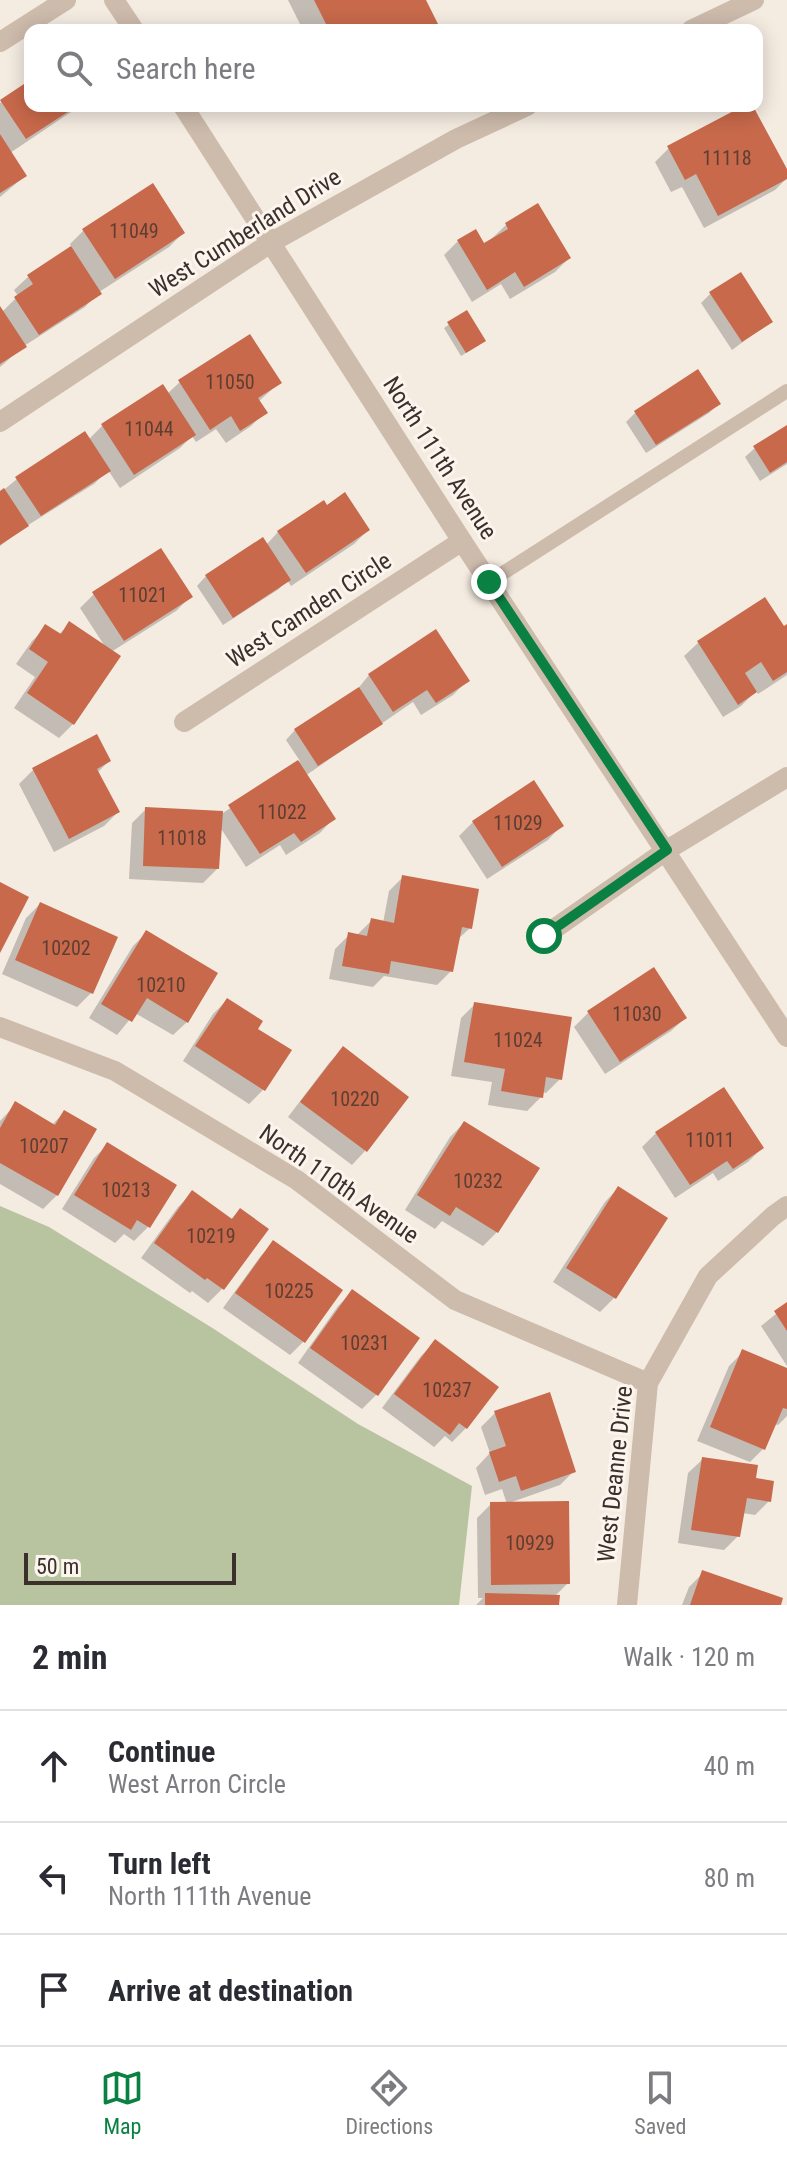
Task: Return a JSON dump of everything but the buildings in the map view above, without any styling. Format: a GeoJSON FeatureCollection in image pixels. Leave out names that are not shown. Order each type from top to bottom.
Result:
{"type":"FeatureCollection","features":[{"type":"Feature","properties":{"kind":"street"},"geometry":{"type":"LineString","coordinates":[[28,24],[66,0]]}},
{"type":"Feature","properties":{"kind":"street"},"geometry":{"type":"LineString","coordinates":[[114,0],[130,24]]}},
{"type":"Feature","properties":{"kind":"street"},"geometry":{"type":"LineString","coordinates":[[704,24],[754,0]]}},
{"type":"Feature","properties":{"kind":"street"},"geometry":{"type":"LineString","coordinates":[[0,42],[24,27]]}},
{"type":"Feature","properties":{"kind":"street","name":"North 111th Avenue"},"geometry":{"type":"LineString","coordinates":[[187,112],[462,541],[787,1037]]}},
{"type":"Feature","properties":{"kind":"street","name":"West Cumberland Drive"},"geometry":{"type":"LineString","coordinates":[[0,422],[272,242],[456,139],[514,112]]}},
{"type":"Feature","properties":{"kind":"street","name":"West Camden Circle"},"geometry":{"type":"LineString","coordinates":[[184,722],[462,541]]}},
{"type":"Feature","properties":{"kind":"street"},"geometry":{"type":"LineString","coordinates":[[544,936],[667,850],[787,777]]}},
{"type":"Feature","properties":{"kind":"street","name":"North 110th Avenue"},"geometry":{"type":"LineString","coordinates":[[0,1027],[115,1071],[297,1180],[455,1300],[648,1383]]}},
{"type":"Feature","properties":{"kind":"street","name":"West Deanne Drive"},"geometry":{"type":"LineString","coordinates":[[627,1605],[648,1383],[708,1276],[787,1206]]}},
{"type":"Feature","properties":{"kind":"lane"},"geometry":{"type":"LineString","coordinates":[[489,582],[787,391]]}},
{"type":"Feature","properties":{"kind":"green space"},"geometry":{"type":"Polygon","coordinates":[[[0,1206],[49,1227],[214,1329],[358,1424],[472,1486],[459,1605],[0,1605],[0,1206]]]}},
{"type":"Feature","properties":{"kind":"route"},"geometry":{"type":"LineString","coordinates":[[489,582],[667,850],[544,936]]}}]}
